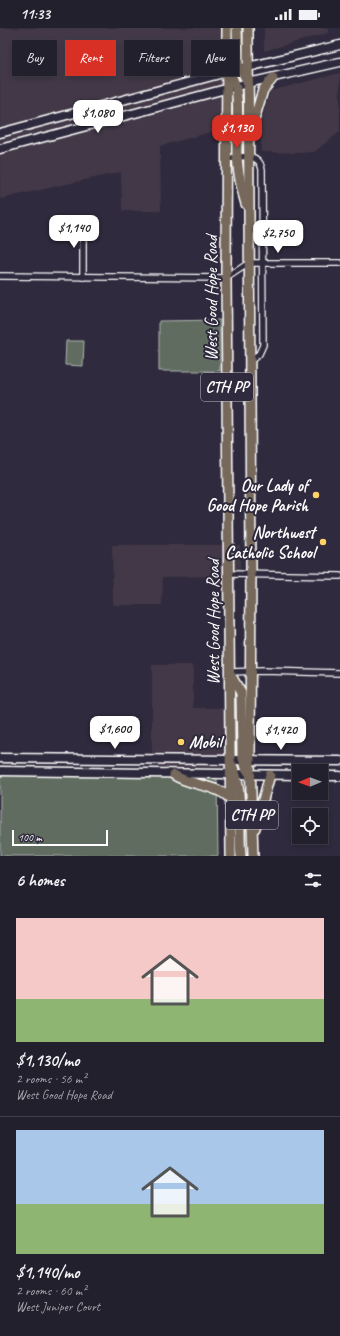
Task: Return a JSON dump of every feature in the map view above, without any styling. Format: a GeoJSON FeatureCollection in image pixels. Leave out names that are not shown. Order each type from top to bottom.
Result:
{"type":"FeatureCollection","features":[{"type":"Feature","properties":{"kind":"main road"},"geometry":{"type":"LineString","coordinates":[[227,28],[227,40]]}},
{"type":"Feature","properties":{"kind":"main road"},"geometry":{"type":"LineString","coordinates":[[237,28],[237,58],[244,68],[248,83]]}},
{"type":"Feature","properties":{"kind":"main road"},"geometry":{"type":"LineString","coordinates":[[244,68],[248,28]]}},
{"type":"Feature","properties":{"kind":"main road"},"geometry":{"type":"LineString","coordinates":[[239,69],[340,45]]}},
{"type":"Feature","properties":{"kind":"main road"},"geometry":{"type":"LineString","coordinates":[[0,150],[232,89],[248,83],[340,62]]}},
{"type":"Feature","properties":{"kind":"main road"},"geometry":{"type":"LineString","coordinates":[[0,133],[212,76]]}},
{"type":"Feature","properties":{"kind":"main road"},"geometry":{"type":"LineString","coordinates":[[230,76],[233,79],[232,89],[237,101],[237,158],[241,190],[249,213]]}},
{"type":"Feature","properties":{"kind":"main road"},"geometry":{"type":"LineString","coordinates":[[249,139],[263,90],[273,78]]}},
{"type":"Feature","properties":{"kind":"main road","name":"CTH PP"},"geometry":{"type":"LineString","coordinates":[[248,83],[249,139],[253,158],[249,213],[251,672],[247,761],[251,775],[253,856]]}},
{"type":"Feature","properties":{"kind":"main road","name":"West Good Hope Road"},"geometry":{"type":"LineString","coordinates":[[229,760],[226,278],[227,159],[232,89]]}},
{"type":"Feature","properties":{"kind":"main road"},"geometry":{"type":"LineString","coordinates":[[229,672],[241,693],[241,747],[247,761]]}},
{"type":"Feature","properties":{"kind":"main road"},"geometry":{"type":"LineString","coordinates":[[0,758],[340,761]]}},
{"type":"Feature","properties":{"kind":"main road"},"geometry":{"type":"LineString","coordinates":[[229,760],[239,792],[241,856]]}},
{"type":"Feature","properties":{"kind":"main road"},"geometry":{"type":"LineString","coordinates":[[0,772],[174,775],[292,775]]}},
{"type":"Feature","properties":{"kind":"main road"},"geometry":{"type":"LineString","coordinates":[[174,775],[181,779],[222,792],[230,798]]}},
{"type":"Feature","properties":{"kind":"main road","name":"CTH PP"},"geometry":{"type":"LineString","coordinates":[[231,856],[230,798],[233,775]]}},
{"type":"Feature","properties":{"kind":"main road"},"geometry":{"type":"LineString","coordinates":[[252,835],[270,775]]}},
{"type":"Feature","properties":{"kind":"main road"},"geometry":{"type":"LineString","coordinates":[[328,776],[340,776]]}},
{"type":"Feature","properties":{"kind":"street"},"geometry":{"type":"LineString","coordinates":[[227,159],[253,158],[262,169],[263,346],[259,354],[250,361]]}},
{"type":"Feature","properties":{"kind":"street"},"geometry":{"type":"LineString","coordinates":[[83,222],[83,277]]}},
{"type":"Feature","properties":{"kind":"street"},"geometry":{"type":"LineString","coordinates":[[0,276],[226,278],[250,263],[340,263]]}},
{"type":"Feature","properties":{"kind":"street"},"geometry":{"type":"LineString","coordinates":[[228,574],[340,576]]}},
{"type":"Feature","properties":{"kind":"street"},"geometry":{"type":"LineString","coordinates":[[229,672],[262,671],[340,673]]}},
{"type":"Feature","properties":{"kind":"shaded area"},"geometry":{"type":"Polygon","coordinates":[[[0,28],[237,28],[237,40],[191,40],[191,76],[237,76],[237,125],[160,146],[161,211],[122,211],[121,172],[0,199],[0,28]]]}},
{"type":"Feature","properties":{"kind":"shaded area"},"geometry":{"type":"Polygon","coordinates":[[[264,28],[328,28],[328,33],[264,51],[264,28]]]}},
{"type":"Feature","properties":{"kind":"shaded area"},"geometry":{"type":"Polygon","coordinates":[[[340,73],[340,132],[314,152],[261,152],[261,123],[270,91],[340,73]]]}},
{"type":"Feature","properties":{"kind":"shaded area"},"geometry":{"type":"Polygon","coordinates":[[[112,545],[240,545],[240,576],[163,577],[162,605],[113,605],[112,545]]]}},
{"type":"Feature","properties":{"kind":"shaded area"},"geometry":{"type":"Polygon","coordinates":[[[152,665],[193,665],[193,708],[241,708],[241,768],[152,767],[152,665]]]}},
{"type":"Feature","properties":{"kind":"green space"},"geometry":{"type":"Polygon","coordinates":[[[220,320],[220,371],[159,371],[159,321],[220,320]]]}},
{"type":"Feature","properties":{"kind":"green space"},"geometry":{"type":"Polygon","coordinates":[[[66,341],[84,341],[83,366],[65,365],[66,341]]]}},
{"type":"Feature","properties":{"kind":"green space"},"geometry":{"type":"Polygon","coordinates":[[[0,775],[217,777],[218,856],[0,856],[0,775]]]}},
{"type":"Feature","properties":{"kind":"place","name":"Our Lady of Good Hope Parish"},"geometry":{"type":"Point","coordinates":[316,495]}},
{"type":"Feature","properties":{"kind":"place","name":"Northwest Catholic School"},"geometry":{"type":"Point","coordinates":[323,542]}},
{"type":"Feature","properties":{"kind":"place","name":"Mobil"},"geometry":{"type":"Point","coordinates":[181,742]}}]}
